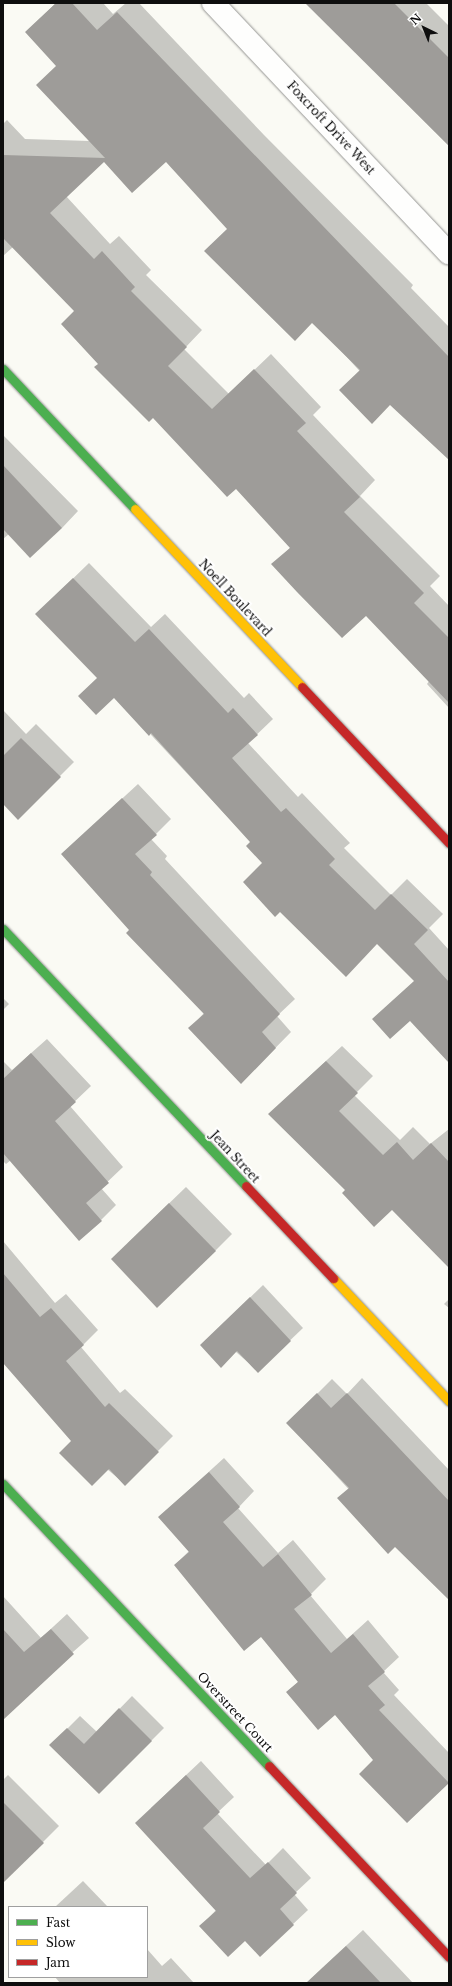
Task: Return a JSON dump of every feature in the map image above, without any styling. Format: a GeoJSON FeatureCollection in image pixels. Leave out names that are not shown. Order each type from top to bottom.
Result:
{"type":"FeatureCollection","features":[{"type":"Feature","properties":{"kind":"street","name":"Foxcroft Drive West"},"geometry":{"type":"LineString","coordinates":[[213,3],[449,253]]}},
{"type":"Feature","properties":{"kind":"street","name":"Noell Boulevard"},"geometry":{"type":"LineString","coordinates":[[3,369],[449,843]]}},
{"type":"Feature","properties":{"kind":"street","name":"Jean Street"},"geometry":{"type":"LineString","coordinates":[[3,929],[449,1401]]}},
{"type":"Feature","properties":{"kind":"street","name":"Overstreet Court"},"geometry":{"type":"LineString","coordinates":[[3,1484],[449,1957]]}},
{"type":"Feature","properties":{"kind":"building"},"geometry":{"type":"Polygon","coordinates":[[[56,3],[72,3],[97,30],[117,12],[449,357],[449,460],[390,405],[372,424],[339,390],[360,370],[312,323],[295,341],[204,251],[227,229],[166,162],[132,193],[104,162],[50,213],[94,259],[102,251],[135,287],[131,291],[187,347],[168,366],[212,409],[254,369],[306,423],[297,431],[360,497],[344,512],[424,593],[414,603],[449,638],[449,703],[366,616],[342,638],[297,592],[271,564],[290,548],[236,489],[227,497],[153,418],[149,422],[94,367],[98,364],[61,324],[74,311],[3,238],[3,155],[105,158],[36,85],[56,66],[25,32],[56,3]]]}},
{"type":"Feature","properties":{"kind":"building"},"geometry":{"type":"Polygon","coordinates":[[[305,3],[394,3],[449,58],[449,146],[305,3]]]}},
{"type":"Feature","properties":{"kind":"building"},"geometry":{"type":"Polygon","coordinates":[[[3,465],[62,528],[30,558],[3,529],[3,465]]]}},
{"type":"Feature","properties":{"kind":"building"},"geometry":{"type":"Polygon","coordinates":[[[73,578],[135,642],[149,629],[228,713],[233,708],[258,735],[232,758],[281,812],[286,808],[335,859],[329,865],[375,910],[391,894],[428,930],[414,944],[449,982],[449,1063],[410,1021],[390,1039],[372,1019],[414,981],[377,944],[346,977],[280,912],[275,917],[243,882],[262,863],[246,846],[250,842],[151,733],[149,736],[114,698],[96,715],[78,696],[97,678],[35,614],[73,578]]]}},
{"type":"Feature","properties":{"kind":"building"},"geometry":{"type":"Polygon","coordinates":[[[21,738],[61,777],[18,820],[3,804],[3,756],[21,738]]]}},
{"type":"Feature","properties":{"kind":"building"},"geometry":{"type":"Polygon","coordinates":[[[122,798],[157,835],[135,854],[152,872],[150,875],[280,1014],[262,1032],[276,1048],[241,1084],[188,1028],[204,1014],[126,933],[129,930],[61,854],[122,798]]]}},
{"type":"Feature","properties":{"kind":"building"},"geometry":{"type":"Polygon","coordinates":[[[31,1053],[76,1102],[55,1121],[109,1183],[86,1203],[102,1221],[79,1241],[3,1153],[3,1079],[31,1053]]]}},
{"type":"Feature","properties":{"kind":"building"},"geometry":{"type":"Polygon","coordinates":[[[326,1061],[358,1093],[339,1111],[383,1155],[397,1142],[413,1160],[431,1143],[449,1162],[449,1268],[392,1210],[374,1227],[342,1193],[345,1190],[268,1114],[326,1061]]]}},
{"type":"Feature","properties":{"kind":"building"},"geometry":{"type":"Polygon","coordinates":[[[169,1203],[216,1251],[157,1308],[111,1259],[169,1203]]]}},
{"type":"Feature","properties":{"kind":"building"},"geometry":{"type":"Polygon","coordinates":[[[3,1273],[40,1317],[51,1308],[84,1345],[66,1361],[105,1407],[109,1403],[159,1452],[125,1486],[109,1469],[92,1486],[59,1453],[71,1441],[3,1363],[3,1273]]]}},
{"type":"Feature","properties":{"kind":"building"},"geometry":{"type":"Polygon","coordinates":[[[250,1297],[291,1341],[258,1373],[237,1351],[221,1368],[200,1345],[250,1297]]]}},
{"type":"Feature","properties":{"kind":"building"},"geometry":{"type":"Polygon","coordinates":[[[317,1393],[331,1408],[347,1393],[449,1501],[449,1600],[395,1547],[388,1554],[337,1498],[349,1488],[286,1423],[317,1393]]]}},
{"type":"Feature","properties":{"kind":"building"},"geometry":{"type":"Polygon","coordinates":[[[209,1472],[240,1507],[223,1522],[263,1567],[278,1554],[312,1595],[294,1609],[331,1653],[353,1634],[385,1672],[368,1686],[385,1705],[379,1710],[449,1783],[407,1823],[359,1774],[373,1760],[335,1715],[318,1730],[286,1692],[298,1682],[261,1637],[244,1651],[174,1565],[189,1552],[158,1517],[209,1472]]]}},
{"type":"Feature","properties":{"kind":"building"},"geometry":{"type":"Polygon","coordinates":[[[3,1629],[24,1652],[51,1629],[74,1654],[3,1720],[3,1629]]]}},
{"type":"Feature","properties":{"kind":"building"},"geometry":{"type":"Polygon","coordinates":[[[119,1708],[152,1741],[99,1794],[49,1745],[67,1728],[84,1744],[119,1708]]]}},
{"type":"Feature","properties":{"kind":"building"},"geometry":{"type":"Polygon","coordinates":[[[186,1775],[220,1812],[203,1828],[250,1878],[268,1862],[297,1893],[280,1909],[294,1925],[260,1957],[245,1941],[228,1957],[199,1926],[216,1911],[135,1823],[186,1775]]]}},
{"type":"Feature","properties":{"kind":"building"},"geometry":{"type":"Polygon","coordinates":[[[3,1802],[44,1843],[3,1883],[3,1802]]]}},
{"type":"Feature","properties":{"kind":"building"},"geometry":{"type":"Polygon","coordinates":[[[346,1946],[381,1983],[306,1983],[346,1946]]]}},
{"type":"Feature","properties":{"kind":"traffic: fast"},"geometry":{"type":"LineString","coordinates":[[3,369],[135,509]]}},
{"type":"Feature","properties":{"kind":"traffic: fast"},"geometry":{"type":"LineString","coordinates":[[3,929],[246,1186]]}},
{"type":"Feature","properties":{"kind":"traffic: fast"},"geometry":{"type":"LineString","coordinates":[[3,1484],[269,1766]]}},
{"type":"Feature","properties":{"kind":"traffic: slow"},"geometry":{"type":"LineString","coordinates":[[135,509],[302,687]]}},
{"type":"Feature","properties":{"kind":"traffic: slow"},"geometry":{"type":"LineString","coordinates":[[333,1278],[449,1401]]}},
{"type":"Feature","properties":{"kind":"traffic: jam"},"geometry":{"type":"LineString","coordinates":[[302,687],[449,843]]}},
{"type":"Feature","properties":{"kind":"traffic: jam"},"geometry":{"type":"LineString","coordinates":[[246,1186],[333,1278]]}},
{"type":"Feature","properties":{"kind":"traffic: jam"},"geometry":{"type":"LineString","coordinates":[[269,1766],[449,1957]]}}]}
